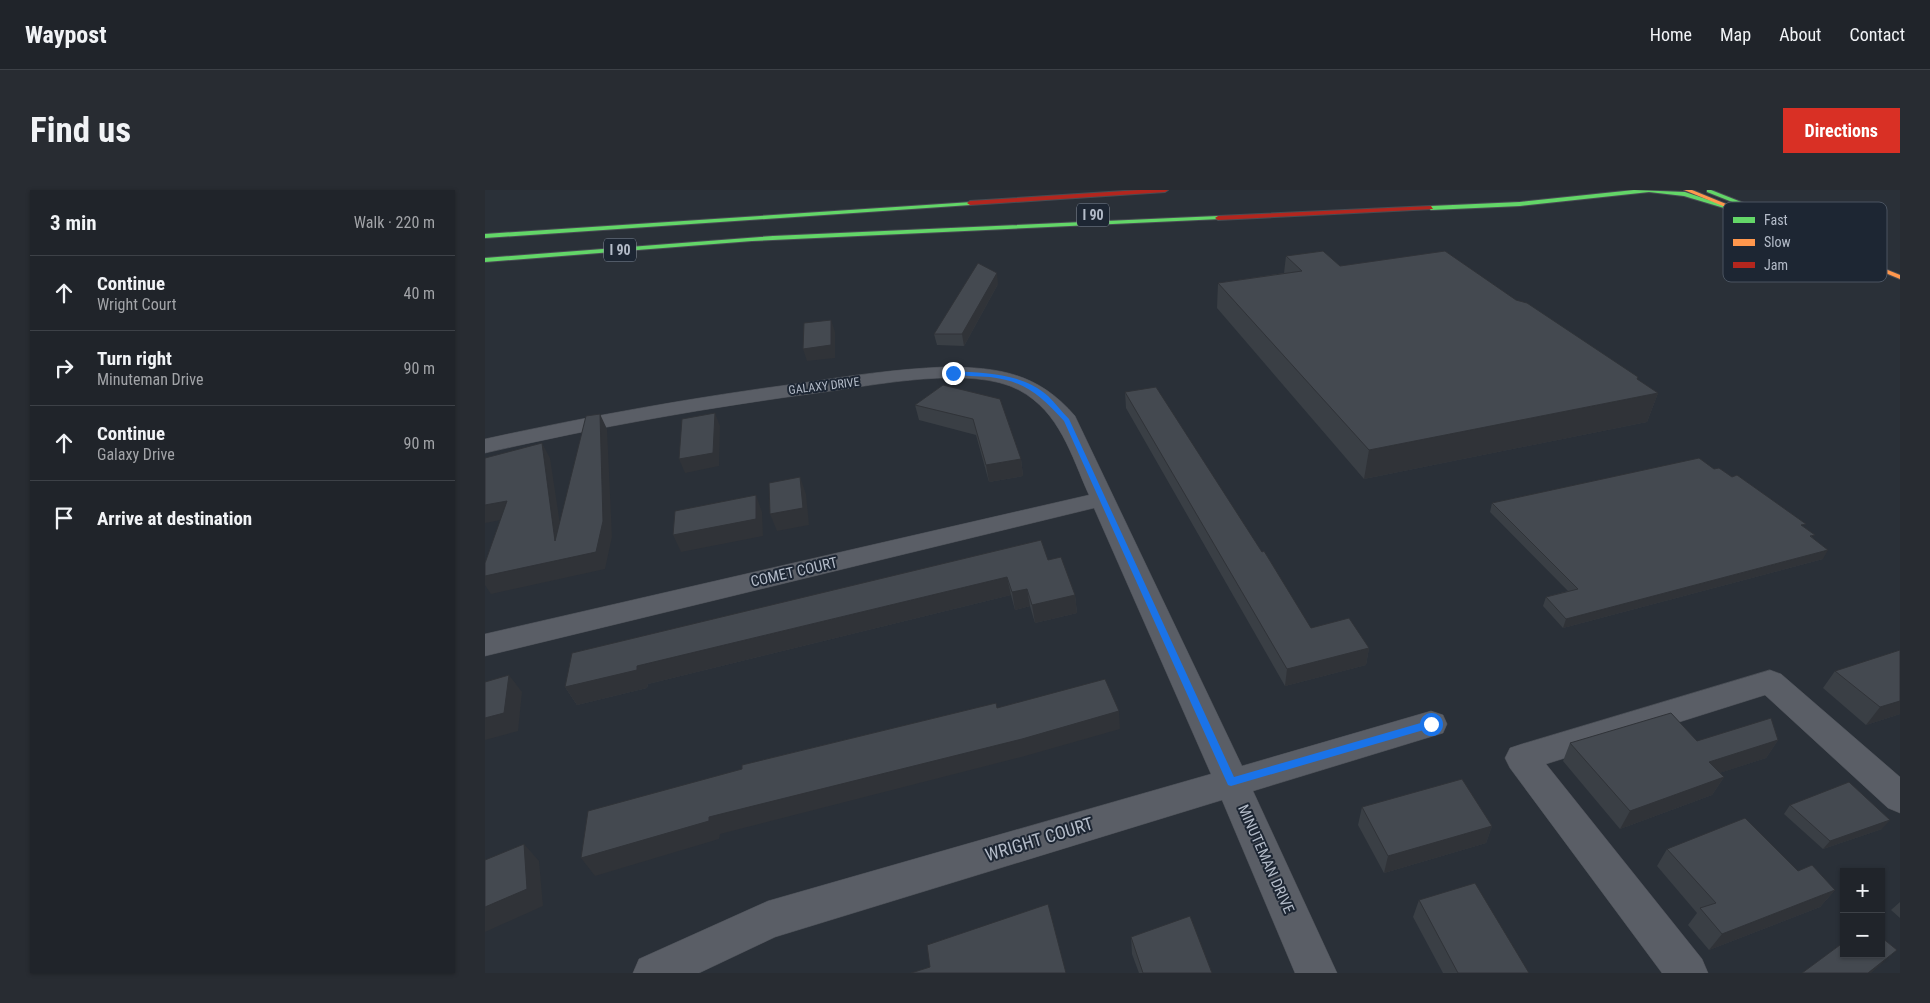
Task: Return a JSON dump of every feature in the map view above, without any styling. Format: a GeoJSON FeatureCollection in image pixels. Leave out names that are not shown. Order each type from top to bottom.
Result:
{"type":"FeatureCollection","features":[{"type":"Feature","properties":{"kind":"main road"},"geometry":{"type":"LineString","coordinates":[[634,226],[1065,190]]}},
{"type":"Feature","properties":{"kind":"main road","name":"I 90"},"geometry":{"type":"LineString","coordinates":[[485,236],[1165,190]]}},
{"type":"Feature","properties":{"kind":"main road"},"geometry":{"type":"LineString","coordinates":[[1469,205],[1559,195],[1586,190]]}},
{"type":"Feature","properties":{"kind":"main road"},"geometry":{"type":"LineString","coordinates":[[754,240],[978,231],[1552,201],[1656,190],[1685,194],[1723,206]]}},
{"type":"Feature","properties":{"kind":"main road"},"geometry":{"type":"LineString","coordinates":[[1687,190],[1723,206]]}},
{"type":"Feature","properties":{"kind":"main road"},"geometry":{"type":"LineString","coordinates":[[1708,190],[1738,202]]}},
{"type":"Feature","properties":{"kind":"main road"},"geometry":{"type":"LineString","coordinates":[[1723,190],[1753,202]]}},
{"type":"Feature","properties":{"kind":"main road"},"geometry":{"type":"LineString","coordinates":[[1738,190],[1761,202]]}},
{"type":"Feature","properties":{"kind":"main road","name":"I 90"},"geometry":{"type":"LineString","coordinates":[[485,260],[1195,207]]}},
{"type":"Feature","properties":{"kind":"main road"},"geometry":{"type":"LineString","coordinates":[[1887,267],[1900,272]]}},
{"type":"Feature","properties":{"kind":"main road"},"geometry":{"type":"LineString","coordinates":[[1887,273],[1900,278]]}},
{"type":"Feature","properties":{"kind":"street","name":"GALAXY DRIVE"},"geometry":{"type":"LineString","coordinates":[[485,446],[552,430],[715,400],[912,376],[953,373],[991,375],[1011,379],[1031,387],[1057,408],[1067,421],[1102,499]]}},
{"type":"Feature","properties":{"kind":"street","name":"COMET COURT"},"geometry":{"type":"LineString","coordinates":[[485,645],[1102,499]]}},
{"type":"Feature","properties":{"kind":"street","name":"MINUTEMAN DRIVE"},"geometry":{"type":"LineString","coordinates":[[1102,499],[1316,973]]}},
{"type":"Feature","properties":{"kind":"street"},"geometry":{"type":"LineString","coordinates":[[1687,973],[1522,758],[1770,682],[1900,798]]}},
{"type":"Feature","properties":{"kind":"street","name":"WRIGHT COURT"},"geometry":{"type":"LineString","coordinates":[[654,973],[768,920],[1431,724]]}},
{"type":"Feature","properties":{"kind":"building"},"geometry":{"type":"Polygon","coordinates":[[[1323,251],[1340,266],[1445,251],[1516,300],[1527,303],[1638,377],[1637,379],[1658,393],[1369,450],[1218,283],[1302,271],[1286,256],[1323,251]]]}},
{"type":"Feature","properties":{"kind":"building"},"geometry":{"type":"Polygon","coordinates":[[[978,263],[997,273],[962,334],[934,334],[978,263]]]}},
{"type":"Feature","properties":{"kind":"building"},"geometry":{"type":"Polygon","coordinates":[[[831,320],[831,345],[803,349],[804,323],[831,320]]]}},
{"type":"Feature","properties":{"kind":"building"},"geometry":{"type":"Polygon","coordinates":[[[943,385],[1000,399],[1021,459],[986,465],[973,419],[915,405],[943,385]]]}},
{"type":"Feature","properties":{"kind":"building"},"geometry":{"type":"Polygon","coordinates":[[[1156,387],[1262,552],[1264,551],[1311,628],[1349,618],[1369,648],[1287,669],[1125,392],[1156,387]]]}},
{"type":"Feature","properties":{"kind":"building"},"geometry":{"type":"Polygon","coordinates":[[[715,413],[713,453],[679,459],[682,419],[715,413]]]}},
{"type":"Feature","properties":{"kind":"building"},"geometry":{"type":"Polygon","coordinates":[[[600,414],[603,521],[596,552],[485,576],[485,563],[507,501],[485,505],[485,458],[542,443],[555,541],[586,416],[600,414]]]}},
{"type":"Feature","properties":{"kind":"building"},"geometry":{"type":"Polygon","coordinates":[[[1699,458],[1714,469],[1719,468],[1732,477],[1737,475],[1806,524],[1801,525],[1815,535],[1810,536],[1828,550],[1566,619],[1546,597],[1578,589],[1492,503],[1699,458]]]}},
{"type":"Feature","properties":{"kind":"building"},"geometry":{"type":"Polygon","coordinates":[[[800,477],[803,508],[770,514],[769,483],[800,477]]]}},
{"type":"Feature","properties":{"kind":"building"},"geometry":{"type":"Polygon","coordinates":[[[756,495],[756,519],[673,535],[675,511],[756,495]]]}},
{"type":"Feature","properties":{"kind":"building"},"geometry":{"type":"Polygon","coordinates":[[[1041,540],[1048,560],[1061,557],[1075,595],[1032,605],[1027,589],[1012,592],[1007,577],[637,666],[637,670],[565,687],[572,653],[1041,540]]]}},
{"type":"Feature","properties":{"kind":"building"},"geometry":{"type":"Polygon","coordinates":[[[1900,650],[1900,701],[1880,707],[1835,671],[1900,650]]]}},
{"type":"Feature","properties":{"kind":"building"},"geometry":{"type":"Polygon","coordinates":[[[509,675],[504,713],[485,718],[485,682],[509,675]]]}},
{"type":"Feature","properties":{"kind":"building"},"geometry":{"type":"Polygon","coordinates":[[[1105,679],[1119,711],[1022,739],[709,817],[709,821],[581,858],[588,811],[742,769],[742,765],[996,703],[997,708],[1105,679]]]}},
{"type":"Feature","properties":{"kind":"building"},"geometry":{"type":"Polygon","coordinates":[[[1671,713],[1697,741],[1771,718],[1778,740],[1709,762],[1724,777],[1630,811],[1570,743],[1671,713]]]}},
{"type":"Feature","properties":{"kind":"building"},"geometry":{"type":"Polygon","coordinates":[[[1462,779],[1492,826],[1388,856],[1362,807],[1462,779]]]}},
{"type":"Feature","properties":{"kind":"building"},"geometry":{"type":"Polygon","coordinates":[[[1849,782],[1890,820],[1830,841],[1790,805],[1849,782]]]}},
{"type":"Feature","properties":{"kind":"building"},"geometry":{"type":"Polygon","coordinates":[[[1745,818],[1798,871],[1812,865],[1835,890],[1722,934],[1700,908],[1716,903],[1667,849],[1745,818]]]}},
{"type":"Feature","properties":{"kind":"building"},"geometry":{"type":"Polygon","coordinates":[[[524,844],[527,889],[485,907],[485,860],[524,844]]]}},
{"type":"Feature","properties":{"kind":"building"},"geometry":{"type":"Polygon","coordinates":[[[1475,883],[1529,973],[1458,973],[1419,900],[1475,883]]]}},
{"type":"Feature","properties":{"kind":"building"},"geometry":{"type":"Polygon","coordinates":[[[1048,904],[1066,973],[911,973],[930,967],[927,945],[1048,904]]]}},
{"type":"Feature","properties":{"kind":"building"},"geometry":{"type":"Polygon","coordinates":[[[1190,916],[1212,973],[1143,973],[1131,937],[1190,916]]]}},
{"type":"Feature","properties":{"kind":"building"},"geometry":{"type":"Polygon","coordinates":[[[1885,940],[1897,950],[1868,973],[1802,973],[1840,945],[1840,958],[1885,958],[1885,940]]]}},
{"type":"Feature","properties":{"kind":"traffic: fast"},"geometry":{"type":"LineString","coordinates":[[1431,208],[1520,204],[1649,190],[1685,194],[1723,206]]}},
{"type":"Feature","properties":{"kind":"traffic: fast"},"geometry":{"type":"LineString","coordinates":[[1709,191],[1737,202]]}},
{"type":"Feature","properties":{"kind":"traffic: fast"},"geometry":{"type":"LineString","coordinates":[[485,236],[970,203]]}},
{"type":"Feature","properties":{"kind":"traffic: fast"},"geometry":{"type":"LineString","coordinates":[[754,240],[1218,218]]}},
{"type":"Feature","properties":{"kind":"traffic: fast"},"geometry":{"type":"LineString","coordinates":[[485,260],[773,238]]}},
{"type":"Feature","properties":{"kind":"traffic: slow"},"geometry":{"type":"LineString","coordinates":[[1687,190],[1723,205]]}},
{"type":"Feature","properties":{"kind":"traffic: slow"},"geometry":{"type":"LineString","coordinates":[[1887,272],[1900,277]]}},
{"type":"Feature","properties":{"kind":"traffic: jam"},"geometry":{"type":"LineString","coordinates":[[970,203],[1165,190]]}},
{"type":"Feature","properties":{"kind":"traffic: jam"},"geometry":{"type":"LineString","coordinates":[[1218,218],[1431,208]]}},
{"type":"Feature","properties":{"kind":"route"},"geometry":{"type":"LineString","coordinates":[[953,373],[991,375],[1011,379],[1031,387],[1057,408],[1067,421],[1231,782],[1431,724]]}}]}
